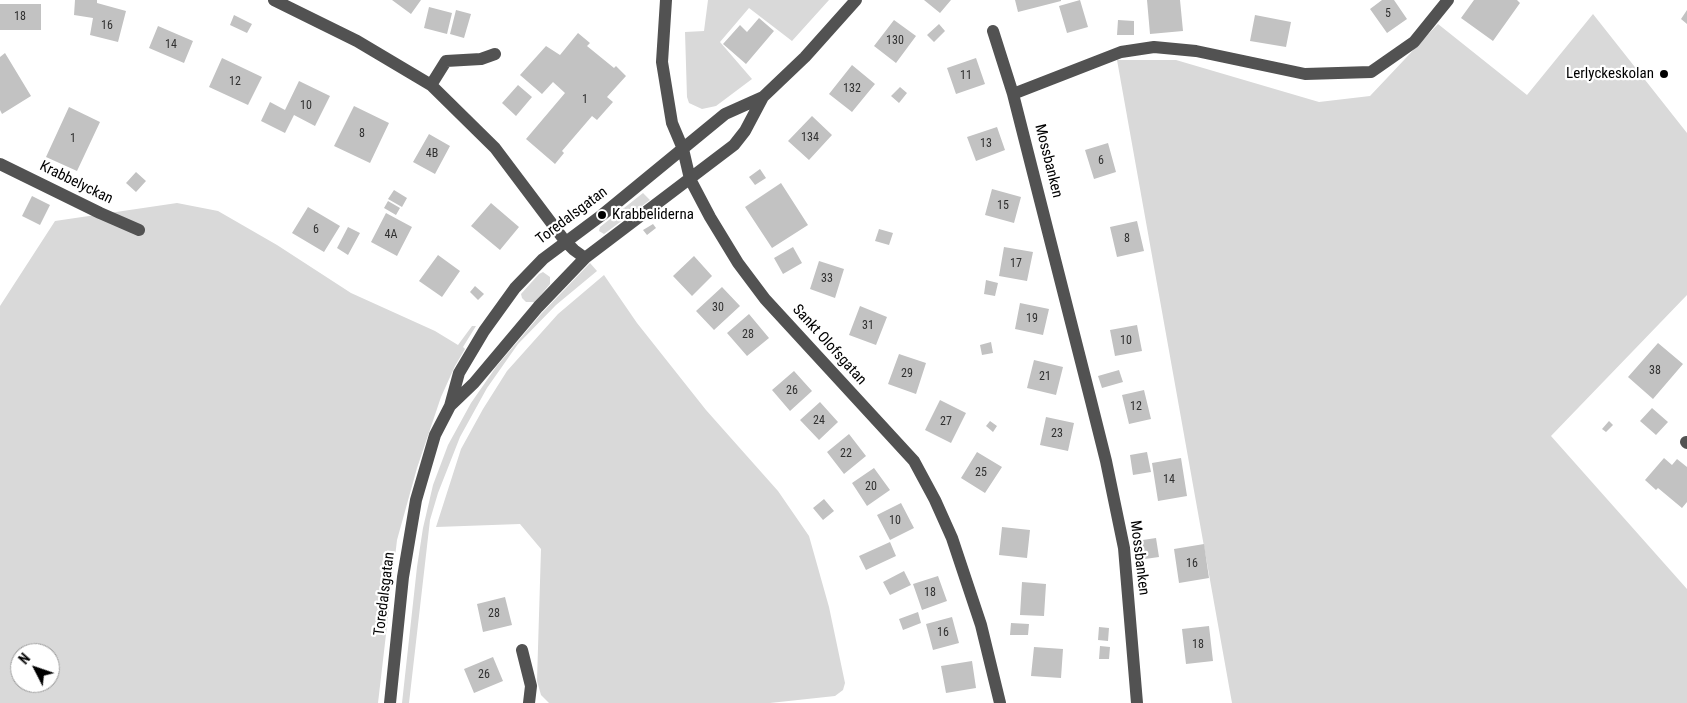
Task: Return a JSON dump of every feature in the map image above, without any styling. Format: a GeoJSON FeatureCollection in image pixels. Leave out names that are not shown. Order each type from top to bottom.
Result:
{"type":"FeatureCollection","features":[{"type":"Feature","properties":{"kind":"street"},"geometry":{"type":"LineString","coordinates":[[274,0],[358,41],[431,85],[495,148],[565,240],[585,258]]}},
{"type":"Feature","properties":{"kind":"street","name":"Sankt Olofsgatan"},"geometry":{"type":"LineString","coordinates":[[666,0],[662,62],[672,123],[683,149],[690,179],[710,218],[738,263],[765,299],[914,461],[936,500],[952,538],[981,624],[1000,703]]}},
{"type":"Feature","properties":{"kind":"street","name":"Toredalsgatan"},"geometry":{"type":"LineString","coordinates":[[450,406],[474,383],[538,308],[585,258],[734,145],[745,132],[764,97],[805,57],[856,0]]}},
{"type":"Feature","properties":{"kind":"street"},"geometry":{"type":"LineString","coordinates":[[1013,94],[1121,52],[1154,47],[1196,51],[1305,74],[1371,72],[1414,42],[1448,0]]}},
{"type":"Feature","properties":{"kind":"street","name":"Mossbanken"},"geometry":{"type":"LineString","coordinates":[[993,30],[1013,94],[1090,397],[1124,548],[1137,703]]}},
{"type":"Feature","properties":{"kind":"street"},"geometry":{"type":"LineString","coordinates":[[431,85],[446,61],[481,59],[495,54]]}},
{"type":"Feature","properties":{"kind":"street","name":"Toredalsgatan"},"geometry":{"type":"LineString","coordinates":[[390,703],[403,577],[411,520],[420,481],[435,435],[450,406],[459,374],[484,330],[515,288],[543,259],[565,240],[602,214],[725,114],[764,97]]}},
{"type":"Feature","properties":{"kind":"street","name":"Krabbelyckan"},"geometry":{"type":"LineString","coordinates":[[0,164],[139,230]]}},
{"type":"Feature","properties":{"kind":"street"},"geometry":{"type":"LineString","coordinates":[[522,650],[531,686],[529,703]]}},
{"type":"Feature","properties":{"kind":"shaded area"},"geometry":{"type":"Polygon","coordinates":[[[708,0],[829,0],[792,41],[749,8],[720,42],[752,79],[716,106],[702,109],[689,103],[687,97],[685,32],[704,31],[708,0]]]}},
{"type":"Feature","properties":{"kind":"shaded area"},"geometry":{"type":"Polygon","coordinates":[[[1593,14],[1687,133],[1687,295],[1551,436],[1687,589],[1687,703],[1232,703],[1117,60],[1176,60],[1319,102],[1370,96],[1438,24],[1527,95],[1593,14]]]}},
{"type":"Feature","properties":{"kind":"shaded area"},"geometry":{"type":"Polygon","coordinates":[[[643,193],[650,200],[604,234],[599,231],[600,227],[643,193]]]}},
{"type":"Feature","properties":{"kind":"shaded area"},"geometry":{"type":"Polygon","coordinates":[[[177,203],[218,211],[277,245],[351,293],[435,331],[458,345],[472,326],[476,326],[463,347],[465,349],[441,397],[417,468],[397,540],[378,703],[0,703],[0,306],[55,221],[177,203]]]}},
{"type":"Feature","properties":{"kind":"shaded area"},"geometry":{"type":"Polygon","coordinates":[[[590,263],[597,271],[556,305],[518,344],[487,388],[460,437],[438,493],[430,520],[409,703],[402,703],[423,528],[433,485],[448,445],[471,403],[496,367],[541,314],[590,263]]]}},
{"type":"Feature","properties":{"kind":"shaded area"},"geometry":{"type":"Polygon","coordinates":[[[543,272],[550,277],[550,284],[535,302],[526,302],[521,294],[543,272]]]}},
{"type":"Feature","properties":{"kind":"shaded area"},"geometry":{"type":"Polygon","coordinates":[[[604,275],[637,323],[706,410],[778,491],[809,536],[829,607],[845,683],[843,690],[835,696],[770,703],[549,703],[541,695],[537,681],[541,549],[520,524],[436,527],[461,449],[507,371],[558,314],[604,275]]]}},
{"type":"Feature","properties":{"kind":"building"},"geometry":{"type":"Polygon","coordinates":[[[75,0],[97,0],[97,3],[126,11],[118,42],[90,35],[93,18],[74,15],[75,0]]]}},
{"type":"Feature","properties":{"kind":"building"},"geometry":{"type":"Polygon","coordinates":[[[392,0],[421,0],[411,14],[392,0]]]}},
{"type":"Feature","properties":{"kind":"building"},"geometry":{"type":"Polygon","coordinates":[[[924,0],[951,0],[940,13],[924,0]]]}},
{"type":"Feature","properties":{"kind":"building"},"geometry":{"type":"Polygon","coordinates":[[[1015,0],[1061,0],[1061,1],[1018,12],[1015,0]]]}},
{"type":"Feature","properties":{"kind":"building"},"geometry":{"type":"Polygon","coordinates":[[[1080,0],[1088,27],[1067,33],[1059,6],[1080,0]]]}},
{"type":"Feature","properties":{"kind":"building"},"geometry":{"type":"Polygon","coordinates":[[[1147,0],[1180,0],[1183,31],[1150,34],[1147,0]]]}},
{"type":"Feature","properties":{"kind":"building"},"geometry":{"type":"Polygon","coordinates":[[[1382,0],[1394,0],[1407,19],[1387,33],[1370,9],[1382,0]]]}},
{"type":"Feature","properties":{"kind":"building"},"geometry":{"type":"Polygon","coordinates":[[[1474,0],[1517,0],[1520,3],[1493,41],[1461,18],[1474,0]]]}},
{"type":"Feature","properties":{"kind":"building"},"geometry":{"type":"Polygon","coordinates":[[[0,4],[41,4],[41,30],[0,30],[0,4]]]}},
{"type":"Feature","properties":{"kind":"building"},"geometry":{"type":"Polygon","coordinates":[[[429,7],[452,13],[447,34],[424,28],[429,7]]]}},
{"type":"Feature","properties":{"kind":"building"},"geometry":{"type":"Polygon","coordinates":[[[456,10],[471,14],[464,38],[450,34],[456,10]]]}},
{"type":"Feature","properties":{"kind":"building"},"geometry":{"type":"Polygon","coordinates":[[[1687,10],[1687,24],[1681,19],[1687,10]]]}},
{"type":"Feature","properties":{"kind":"building"},"geometry":{"type":"Polygon","coordinates":[[[234,15],[252,24],[247,33],[230,25],[234,15]]]}},
{"type":"Feature","properties":{"kind":"building"},"geometry":{"type":"Polygon","coordinates":[[[1255,15],[1291,22],[1286,47],[1250,41],[1255,15]]]}},
{"type":"Feature","properties":{"kind":"building"},"geometry":{"type":"Polygon","coordinates":[[[759,18],[774,31],[746,64],[723,44],[740,25],[747,32],[759,18]]]}},
{"type":"Feature","properties":{"kind":"building"},"geometry":{"type":"Polygon","coordinates":[[[894,20],[916,36],[896,63],[874,46],[894,20]]]}},
{"type":"Feature","properties":{"kind":"building"},"geometry":{"type":"Polygon","coordinates":[[[1118,20],[1134,21],[1134,35],[1117,35],[1118,20]]]}},
{"type":"Feature","properties":{"kind":"building"},"geometry":{"type":"Polygon","coordinates":[[[939,24],[945,31],[934,42],[927,35],[939,24]]]}},
{"type":"Feature","properties":{"kind":"building"},"geometry":{"type":"Polygon","coordinates":[[[158,26],[193,41],[184,63],[149,48],[158,26]]]}},
{"type":"Feature","properties":{"kind":"building"},"geometry":{"type":"Polygon","coordinates":[[[578,33],[590,43],[587,46],[614,68],[616,66],[626,76],[607,97],[613,102],[597,120],[592,116],[562,151],[564,153],[555,164],[526,139],[565,93],[553,82],[542,94],[520,75],[546,46],[560,55],[578,33]]]}},
{"type":"Feature","properties":{"kind":"building"},"geometry":{"type":"Polygon","coordinates":[[[5,53],[31,96],[2,114],[0,110],[0,57],[5,53]]]}},
{"type":"Feature","properties":{"kind":"building"},"geometry":{"type":"Polygon","coordinates":[[[222,58],[262,77],[248,105],[209,87],[222,58]]]}},
{"type":"Feature","properties":{"kind":"building"},"geometry":{"type":"Polygon","coordinates":[[[976,58],[985,84],[956,94],[947,68],[976,58]]]}},
{"type":"Feature","properties":{"kind":"building"},"geometry":{"type":"Polygon","coordinates":[[[852,65],[875,84],[852,112],[829,94],[852,65]]]}},
{"type":"Feature","properties":{"kind":"building"},"geometry":{"type":"Polygon","coordinates":[[[299,81],[330,96],[315,126],[294,115],[285,133],[261,121],[270,102],[285,110],[299,81]]]}},
{"type":"Feature","properties":{"kind":"building"},"geometry":{"type":"Polygon","coordinates":[[[518,85],[532,97],[516,116],[502,103],[518,85]]]}},
{"type":"Feature","properties":{"kind":"building"},"geometry":{"type":"Polygon","coordinates":[[[900,87],[907,93],[899,103],[891,96],[900,87]]]}},
{"type":"Feature","properties":{"kind":"building"},"geometry":{"type":"Polygon","coordinates":[[[354,106],[389,123],[370,163],[334,146],[354,106]]]}},
{"type":"Feature","properties":{"kind":"building"},"geometry":{"type":"Polygon","coordinates":[[[69,107],[100,122],[77,171],[46,157],[69,107]]]}},
{"type":"Feature","properties":{"kind":"building"},"geometry":{"type":"Polygon","coordinates":[[[812,116],[832,135],[809,160],[788,141],[812,116]]]}},
{"type":"Feature","properties":{"kind":"building"},"geometry":{"type":"Polygon","coordinates":[[[997,127],[1005,150],[976,161],[967,137],[997,127]]]}},
{"type":"Feature","properties":{"kind":"building"},"geometry":{"type":"Polygon","coordinates":[[[429,134],[450,146],[435,174],[413,162],[429,134]]]}},
{"type":"Feature","properties":{"kind":"building"},"geometry":{"type":"Polygon","coordinates":[[[1108,143],[1116,172],[1094,179],[1085,150],[1108,143]]]}},
{"type":"Feature","properties":{"kind":"building"},"geometry":{"type":"Polygon","coordinates":[[[760,169],[766,178],[755,185],[749,177],[760,169]]]}},
{"type":"Feature","properties":{"kind":"building"},"geometry":{"type":"Polygon","coordinates":[[[136,172],[146,181],[136,192],[126,183],[136,172]]]}},
{"type":"Feature","properties":{"kind":"building"},"geometry":{"type":"Polygon","coordinates":[[[781,183],[808,225],[772,248],[745,207],[781,183]]]}},
{"type":"Feature","properties":{"kind":"building"},"geometry":{"type":"Polygon","coordinates":[[[992,189],[1021,197],[1014,223],[985,215],[992,189]]]}},
{"type":"Feature","properties":{"kind":"building"},"geometry":{"type":"Polygon","coordinates":[[[394,190],[407,198],[402,207],[388,199],[394,190]]]}},
{"type":"Feature","properties":{"kind":"building"},"geometry":{"type":"Polygon","coordinates":[[[600,193],[603,198],[595,205],[591,200],[600,193]]]}},
{"type":"Feature","properties":{"kind":"building"},"geometry":{"type":"Polygon","coordinates":[[[32,196],[50,205],[40,225],[22,216],[32,196]]]}},
{"type":"Feature","properties":{"kind":"building"},"geometry":{"type":"Polygon","coordinates":[[[388,201],[400,208],[396,215],[384,208],[388,201]]]}},
{"type":"Feature","properties":{"kind":"building"},"geometry":{"type":"Polygon","coordinates":[[[491,203],[519,227],[500,250],[471,226],[491,203]]]}},
{"type":"Feature","properties":{"kind":"building"},"geometry":{"type":"Polygon","coordinates":[[[308,207],[340,226],[324,252],[292,233],[308,207]]]}},
{"type":"Feature","properties":{"kind":"building"},"geometry":{"type":"Polygon","coordinates":[[[386,213],[412,227],[397,256],[371,242],[386,213]]]}},
{"type":"Feature","properties":{"kind":"building"},"geometry":{"type":"Polygon","coordinates":[[[1137,221],[1144,251],[1117,257],[1110,227],[1137,221]]]}},
{"type":"Feature","properties":{"kind":"building"},"geometry":{"type":"Polygon","coordinates":[[[653,224],[656,228],[647,235],[643,230],[653,224]]]}},
{"type":"Feature","properties":{"kind":"building"},"geometry":{"type":"Polygon","coordinates":[[[348,227],[360,233],[348,255],[337,248],[348,227]]]}},
{"type":"Feature","properties":{"kind":"building"},"geometry":{"type":"Polygon","coordinates":[[[879,229],[893,233],[889,245],[875,241],[879,229]]]}},
{"type":"Feature","properties":{"kind":"building"},"geometry":{"type":"Polygon","coordinates":[[[793,247],[802,263],[783,274],[774,258],[793,247]]]}},
{"type":"Feature","properties":{"kind":"building"},"geometry":{"type":"Polygon","coordinates":[[[1004,247],[1033,252],[1027,281],[999,276],[1004,247]]]}},
{"type":"Feature","properties":{"kind":"building"},"geometry":{"type":"Polygon","coordinates":[[[438,255],[460,271],[442,297],[419,281],[438,255]]]}},
{"type":"Feature","properties":{"kind":"building"},"geometry":{"type":"Polygon","coordinates":[[[694,256],[712,276],[692,296],[673,276],[694,256]]]}},
{"type":"Feature","properties":{"kind":"building"},"geometry":{"type":"Polygon","coordinates":[[[819,261],[844,269],[835,298],[810,289],[819,261]]]}},
{"type":"Feature","properties":{"kind":"building"},"geometry":{"type":"Polygon","coordinates":[[[986,280],[998,283],[995,296],[984,294],[986,280]]]}},
{"type":"Feature","properties":{"kind":"building"},"geometry":{"type":"Polygon","coordinates":[[[475,286],[484,294],[478,300],[470,292],[475,286]]]}},
{"type":"Feature","properties":{"kind":"building"},"geometry":{"type":"Polygon","coordinates":[[[722,287],[740,306],[714,330],[696,311],[722,287]]]}},
{"type":"Feature","properties":{"kind":"building"},"geometry":{"type":"Polygon","coordinates":[[[1020,303],[1049,309],[1043,335],[1015,329],[1020,303]]]}},
{"type":"Feature","properties":{"kind":"building"},"geometry":{"type":"Polygon","coordinates":[[[860,306],[887,317],[876,345],[849,335],[860,306]]]}},
{"type":"Feature","properties":{"kind":"building"},"geometry":{"type":"Polygon","coordinates":[[[749,314],[769,338],[747,356],[727,333],[749,314]]]}},
{"type":"Feature","properties":{"kind":"building"},"geometry":{"type":"Polygon","coordinates":[[[1137,325],[1142,351],[1115,356],[1110,330],[1137,325]]]}},
{"type":"Feature","properties":{"kind":"building"},"geometry":{"type":"Polygon","coordinates":[[[991,342],[993,353],[982,355],[980,345],[991,342]]]}},
{"type":"Feature","properties":{"kind":"building"},"geometry":{"type":"Polygon","coordinates":[[[1658,343],[1683,364],[1653,399],[1628,377],[1658,343]]]}},
{"type":"Feature","properties":{"kind":"building"},"geometry":{"type":"Polygon","coordinates":[[[899,354],[926,363],[916,394],[888,384],[899,354]]]}},
{"type":"Feature","properties":{"kind":"building"},"geometry":{"type":"Polygon","coordinates":[[[1034,360],[1063,367],[1056,395],[1027,388],[1034,360]]]}},
{"type":"Feature","properties":{"kind":"building"},"geometry":{"type":"Polygon","coordinates":[[[1119,370],[1123,382],[1102,388],[1098,376],[1119,370]]]}},
{"type":"Feature","properties":{"kind":"building"},"geometry":{"type":"Polygon","coordinates":[[[794,371],[812,391],[790,411],[772,390],[794,371]]]}},
{"type":"Feature","properties":{"kind":"building"},"geometry":{"type":"Polygon","coordinates":[[[1144,390],[1151,419],[1129,424],[1122,395],[1144,390]]]}},
{"type":"Feature","properties":{"kind":"building"},"geometry":{"type":"Polygon","coordinates":[[[940,400],[966,413],[951,443],[925,430],[940,400]]]}},
{"type":"Feature","properties":{"kind":"building"},"geometry":{"type":"Polygon","coordinates":[[[820,402],[838,422],[819,440],[800,420],[820,402]]]}},
{"type":"Feature","properties":{"kind":"building"},"geometry":{"type":"Polygon","coordinates":[[[1652,408],[1668,422],[1656,435],[1640,421],[1652,408]]]}},
{"type":"Feature","properties":{"kind":"building"},"geometry":{"type":"Polygon","coordinates":[[[1046,417],[1074,423],[1068,451],[1040,445],[1046,417]]]}},
{"type":"Feature","properties":{"kind":"building"},"geometry":{"type":"Polygon","coordinates":[[[990,421],[997,426],[993,432],[986,426],[990,421]]]}},
{"type":"Feature","properties":{"kind":"building"},"geometry":{"type":"Polygon","coordinates":[[[1609,421],[1613,425],[1606,432],[1602,429],[1609,421]]]}},
{"type":"Feature","properties":{"kind":"building"},"geometry":{"type":"Polygon","coordinates":[[[849,434],[866,456],[844,474],[827,452],[849,434]]]}},
{"type":"Feature","properties":{"kind":"building"},"geometry":{"type":"Polygon","coordinates":[[[977,452],[1002,467],[985,493],[961,478],[977,452]]]}},
{"type":"Feature","properties":{"kind":"building"},"geometry":{"type":"Polygon","coordinates":[[[1147,452],[1151,472],[1133,475],[1130,455],[1147,452]]]}},
{"type":"Feature","properties":{"kind":"building"},"geometry":{"type":"Polygon","coordinates":[[[1181,458],[1187,496],[1158,501],[1152,463],[1181,458]]]}},
{"type":"Feature","properties":{"kind":"building"},"geometry":{"type":"Polygon","coordinates":[[[1664,458],[1672,465],[1677,459],[1687,467],[1687,502],[1682,508],[1645,480],[1664,458]]]}},
{"type":"Feature","properties":{"kind":"building"},"geometry":{"type":"Polygon","coordinates":[[[874,468],[890,490],[867,506],[852,483],[874,468]]]}},
{"type":"Feature","properties":{"kind":"building"},"geometry":{"type":"Polygon","coordinates":[[[824,499],[834,511],[823,520],[813,508],[824,499]]]}},
{"type":"Feature","properties":{"kind":"building"},"geometry":{"type":"Polygon","coordinates":[[[901,503],[914,528],[890,540],[877,515],[901,503]]]}},
{"type":"Feature","properties":{"kind":"building"},"geometry":{"type":"Polygon","coordinates":[[[1002,527],[1030,530],[1027,558],[999,555],[1002,527]]]}},
{"type":"Feature","properties":{"kind":"building"},"geometry":{"type":"Polygon","coordinates":[[[1156,538],[1159,557],[1138,560],[1136,541],[1156,538]]]}},
{"type":"Feature","properties":{"kind":"building"},"geometry":{"type":"Polygon","coordinates":[[[890,542],[896,556],[866,570],[859,556],[890,542]]]}},
{"type":"Feature","properties":{"kind":"building"},"geometry":{"type":"Polygon","coordinates":[[[1204,544],[1209,578],[1179,583],[1174,549],[1204,544]]]}},
{"type":"Feature","properties":{"kind":"building"},"geometry":{"type":"Polygon","coordinates":[[[904,571],[911,585],[890,595],[883,582],[904,571]]]}},
{"type":"Feature","properties":{"kind":"building"},"geometry":{"type":"Polygon","coordinates":[[[938,576],[947,601],[922,610],[913,584],[938,576]]]}},
{"type":"Feature","properties":{"kind":"building"},"geometry":{"type":"Polygon","coordinates":[[[1022,582],[1046,584],[1044,616],[1020,615],[1022,582]]]}},
{"type":"Feature","properties":{"kind":"building"},"geometry":{"type":"Polygon","coordinates":[[[505,597],[512,625],[483,632],[477,604],[505,597]]]}},
{"type":"Feature","properties":{"kind":"building"},"geometry":{"type":"Polygon","coordinates":[[[918,612],[921,623],[903,630],[899,619],[918,612]]]}},
{"type":"Feature","properties":{"kind":"building"},"geometry":{"type":"Polygon","coordinates":[[[952,617],[959,643],[933,650],[926,624],[952,617]]]}},
{"type":"Feature","properties":{"kind":"building"},"geometry":{"type":"Polygon","coordinates":[[[1011,623],[1029,624],[1028,635],[1010,635],[1011,623]]]}},
{"type":"Feature","properties":{"kind":"building"},"geometry":{"type":"Polygon","coordinates":[[[1209,626],[1213,661],[1186,664],[1182,629],[1209,626]]]}},
{"type":"Feature","properties":{"kind":"building"},"geometry":{"type":"Polygon","coordinates":[[[1099,627],[1109,628],[1108,641],[1098,640],[1099,627]]]}},
{"type":"Feature","properties":{"kind":"building"},"geometry":{"type":"Polygon","coordinates":[[[1100,646],[1110,647],[1109,659],[1099,659],[1100,646]]]}},
{"type":"Feature","properties":{"kind":"building"},"geometry":{"type":"Polygon","coordinates":[[[1034,647],[1063,649],[1061,678],[1031,676],[1034,647]]]}},
{"type":"Feature","properties":{"kind":"building"},"geometry":{"type":"Polygon","coordinates":[[[493,657],[503,681],[474,693],[464,669],[493,657]]]}},
{"type":"Feature","properties":{"kind":"building"},"geometry":{"type":"Polygon","coordinates":[[[972,661],[976,688],[946,693],[941,666],[972,661]]]}},
{"type":"Feature","properties":{"kind":"place","name":"Lerlyckeskolan"},"geometry":{"type":"Point","coordinates":[1664,74]}},
{"type":"Feature","properties":{"kind":"place","name":"Krabbeliderna"},"geometry":{"type":"Point","coordinates":[602,215]}}]}
